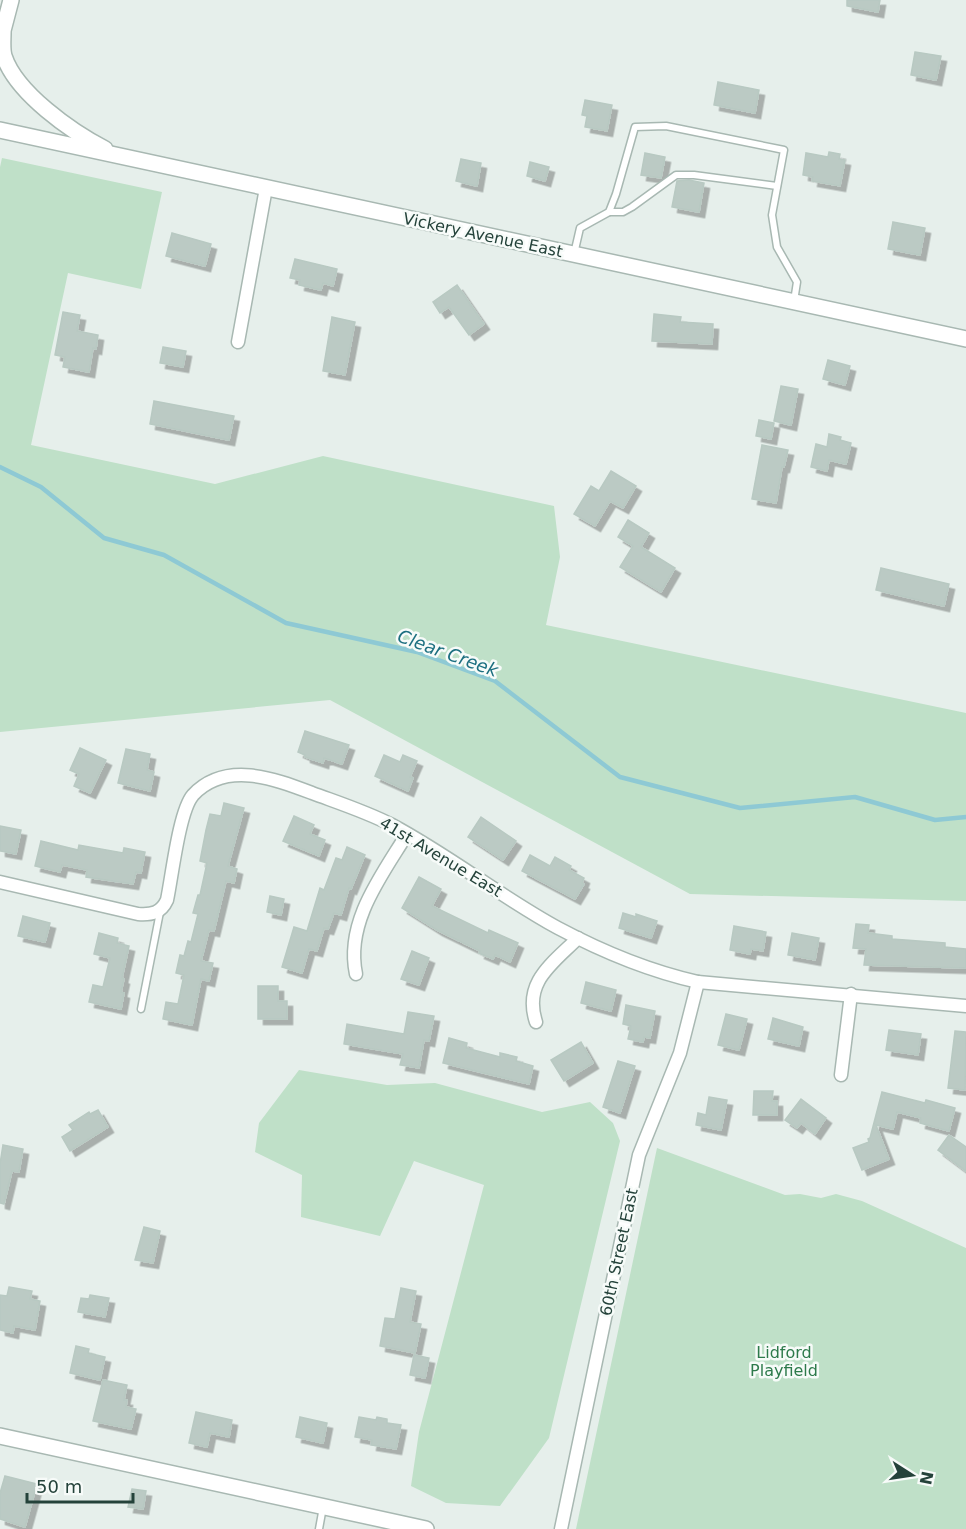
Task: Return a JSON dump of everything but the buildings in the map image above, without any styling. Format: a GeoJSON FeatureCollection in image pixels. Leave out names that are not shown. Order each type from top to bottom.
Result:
{"type":"FeatureCollection","features":[{"type":"Feature","properties":{"kind":"street"},"geometry":{"type":"LineString","coordinates":[[11,0],[2,38],[3,52],[18,80],[38,101],[91,141],[131,159]]}},
{"type":"Feature","properties":{"kind":"street","name":"Vickery Avenue East"},"geometry":{"type":"LineString","coordinates":[[0,130],[966,339]]}},
{"type":"Feature","properties":{"kind":"street"},"geometry":{"type":"LineString","coordinates":[[238,342],[266,188]]}},
{"type":"Feature","properties":{"kind":"street","name":"41st Avenue East"},"geometry":{"type":"LineString","coordinates":[[160,911],[167,900],[189,801],[202,788],[220,779],[248,775],[276,780],[371,816],[407,834],[536,916],[643,967],[698,982],[966,1006]]}},
{"type":"Feature","properties":{"kind":"street"},"geometry":{"type":"LineString","coordinates":[[356,974],[353,956],[362,916],[372,891],[407,834]]}},
{"type":"Feature","properties":{"kind":"street"},"geometry":{"type":"LineString","coordinates":[[0,882],[138,914],[154,914],[160,911]]}},
{"type":"Feature","properties":{"kind":"street"},"geometry":{"type":"LineString","coordinates":[[536,1023],[532,1011],[534,987],[539,977],[578,938]]}},
{"type":"Feature","properties":{"kind":"street","name":"60th Street East"},"geometry":{"type":"LineString","coordinates":[[561,1529],[639,1155],[680,1053],[698,982]]}},
{"type":"Feature","properties":{"kind":"street"},"geometry":{"type":"LineString","coordinates":[[841,1075],[851,994]]}},
{"type":"Feature","properties":{"kind":"street"},"geometry":{"type":"LineString","coordinates":[[0,1436],[426,1529]]}},
{"type":"Feature","properties":{"kind":"lane"},"geometry":{"type":"LineString","coordinates":[[609,212],[635,127],[666,126],[784,150],[772,215],[777,247],[797,282],[793,303]]}},
{"type":"Feature","properties":{"kind":"lane"},"geometry":{"type":"LineString","coordinates":[[574,255],[580,228],[609,212],[623,212],[676,175],[694,175],[777,186]]}},
{"type":"Feature","properties":{"kind":"lane"},"geometry":{"type":"LineString","coordinates":[[141,1009],[160,911]]}},
{"type":"Feature","properties":{"kind":"lane"},"geometry":{"type":"LineString","coordinates":[[319,1529],[324,1507]]}},
{"type":"Feature","properties":{"kind":"green space"},"geometry":{"type":"Polygon","coordinates":[[[2,158],[162,192],[141,289],[68,273],[31,445],[215,484],[323,456],[554,506],[560,557],[546,625],[966,713],[966,901],[690,894],[330,700],[0,732],[0,167],[2,158]]]}},
{"type":"Feature","properties":{"kind":"green space"},"geometry":{"type":"Polygon","coordinates":[[[299,1070],[387,1085],[435,1083],[542,1112],[590,1102],[613,1123],[620,1141],[549,1438],[500,1506],[446,1503],[411,1486],[419,1432],[484,1185],[414,1161],[380,1236],[301,1217],[302,1175],[255,1152],[259,1123],[299,1070]]]}},
{"type":"Feature","properties":{"kind":"green space","name":"Lidford Playfield"},"geometry":{"type":"Polygon","coordinates":[[[657,1148],[785,1195],[800,1194],[821,1198],[836,1194],[862,1201],[966,1248],[966,1529],[576,1529],[657,1148]]]}},
{"type":"Feature","properties":{"kind":"waterway","name":"Clear Creek"},"geometry":{"type":"LineString","coordinates":[[0,467],[41,487],[104,538],[164,555],[286,623],[417,652],[495,681],[620,777],[740,808],[855,797],[935,820],[966,817]]}}]}
